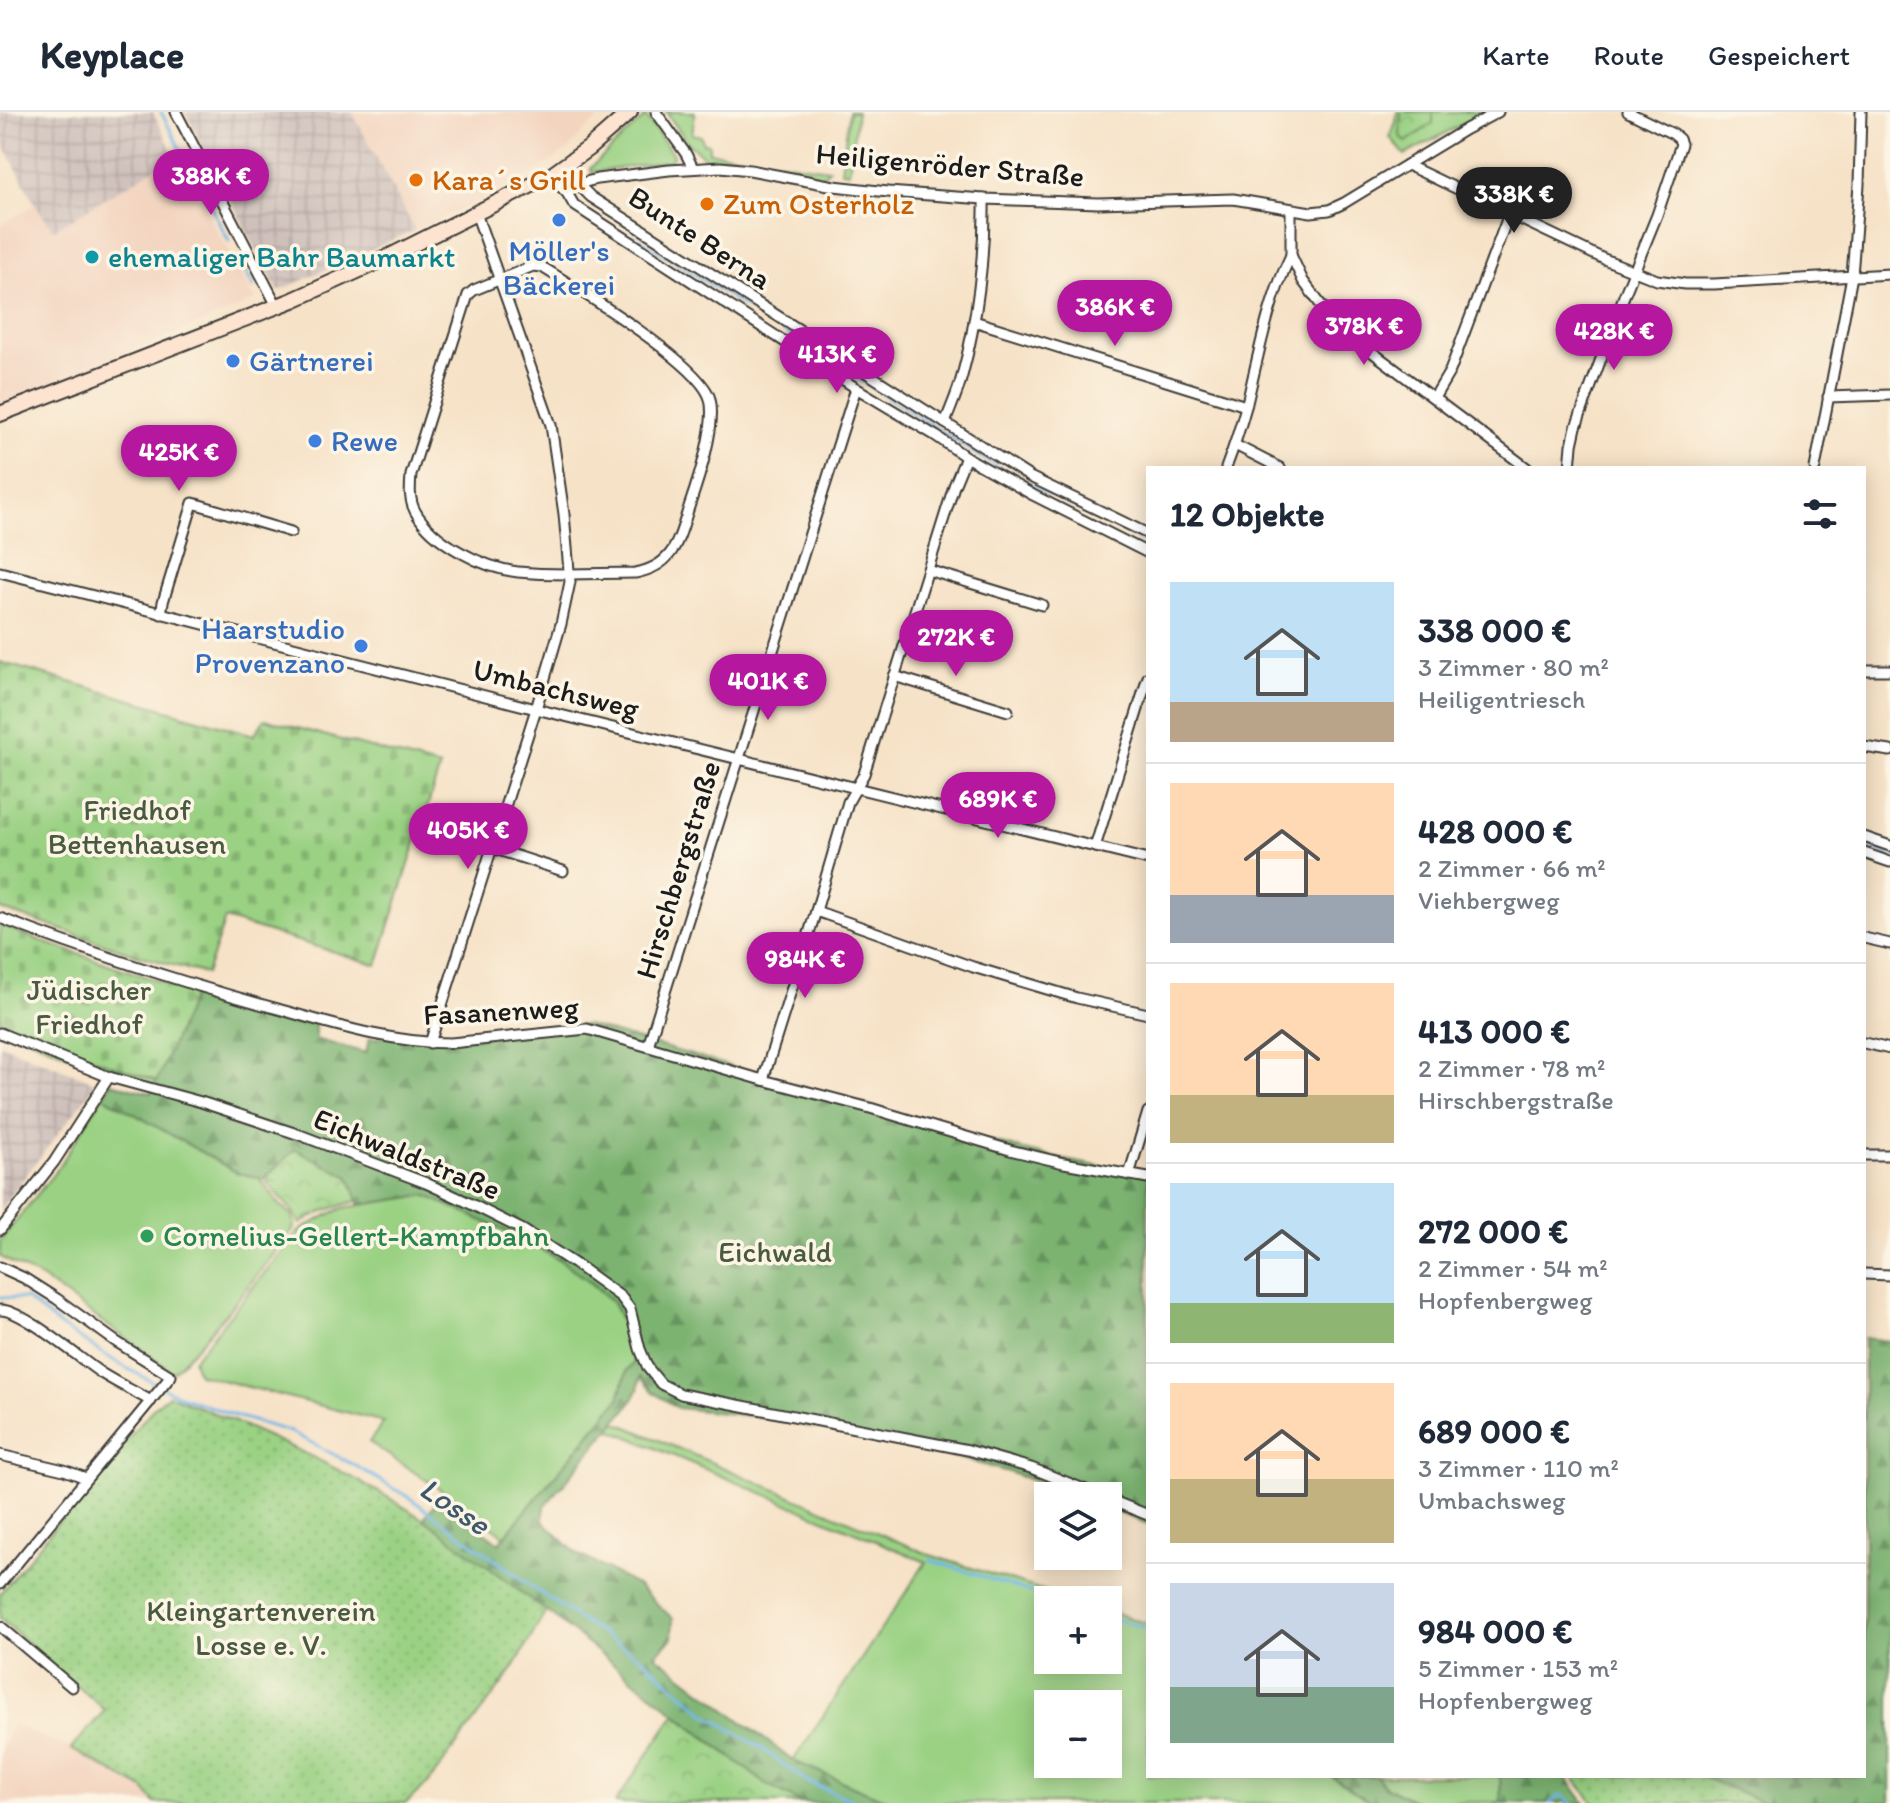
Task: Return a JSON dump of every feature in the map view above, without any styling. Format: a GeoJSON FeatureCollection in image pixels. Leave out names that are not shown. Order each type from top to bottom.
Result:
{"type":"FeatureCollection","features":[{"type":"Feature","properties":{"kind":"street"},"geometry":{"type":"LineString","coordinates":[[176,112],[277,306]]}},
{"type":"Feature","properties":{"kind":"street"},"geometry":{"type":"LineString","coordinates":[[0,414],[277,306],[384,259],[556,172],[630,112]]}},
{"type":"Feature","properties":{"kind":"street"},"geometry":{"type":"LineString","coordinates":[[656,112],[693,168]]}},
{"type":"Feature","properties":{"kind":"street","name":"Heiligenröder Straße"},"geometry":{"type":"LineString","coordinates":[[567,193],[578,184],[597,179],[721,167],[875,191],[1098,203],[1233,199],[1311,212],[1329,210],[1344,203],[1498,112]]}},
{"type":"Feature","properties":{"kind":"street"},"geometry":{"type":"LineString","coordinates":[[1570,466],[1576,427],[1681,144],[1673,134],[1628,112]]}},
{"type":"Feature","properties":{"kind":"street"},"geometry":{"type":"LineString","coordinates":[[1815,466],[1852,276],[1861,112]]}},
{"type":"Feature","properties":{"kind":"street"},"geometry":{"type":"LineString","coordinates":[[1407,165],[1604,259],[1657,280],[1685,284],[1890,274]]}},
{"type":"Feature","properties":{"kind":"street"},"geometry":{"type":"LineString","coordinates":[[556,172],[567,193]]}},
{"type":"Feature","properties":{"kind":"street","name":"Bunte Berna"},"geometry":{"type":"LineString","coordinates":[[556,172],[1030,477],[1146,533]]}},
{"type":"Feature","properties":{"kind":"street","name":"Bunte Berna"},"geometry":{"type":"LineString","coordinates":[[567,193],[574,205],[966,457],[1146,552]]}},
{"type":"Feature","properties":{"kind":"street"},"geometry":{"type":"LineString","coordinates":[[945,423],[961,379],[974,321],[984,231],[984,199]]}},
{"type":"Feature","properties":{"kind":"street"},"geometry":{"type":"LineString","coordinates":[[1291,210],[1291,255],[1303,281],[1324,309],[1356,340],[1524,466]]}},
{"type":"Feature","properties":{"kind":"street"},"geometry":{"type":"LineString","coordinates":[[430,1043],[536,709],[570,582],[551,425],[476,213]]}},
{"type":"Feature","properties":{"kind":"street"},"geometry":{"type":"LineString","coordinates":[[1434,398],[1450,371],[1509,214]]}},
{"type":"Feature","properties":{"kind":"street"},"geometry":{"type":"LineString","coordinates":[[1227,466],[1246,406],[1267,317],[1291,255]]}},
{"type":"Feature","properties":{"kind":"street"},"geometry":{"type":"LineString","coordinates":[[540,266],[613,312],[681,364],[707,389],[712,411],[708,439],[689,508],[673,550],[665,561],[648,571],[517,572],[489,565],[457,550],[432,532],[411,502],[411,475],[468,295],[501,279],[540,266]]}},
{"type":"Feature","properties":{"kind":"street"},"geometry":{"type":"LineString","coordinates":[[974,321],[1246,406]]}},
{"type":"Feature","properties":{"kind":"street","name":"Hirschbergstraße"},"geometry":{"type":"LineString","coordinates":[[648,1046],[856,388]]}},
{"type":"Feature","properties":{"kind":"street"},"geometry":{"type":"LineString","coordinates":[[1828,397],[1890,395]]}},
{"type":"Feature","properties":{"kind":"street"},"geometry":{"type":"LineString","coordinates":[[1235,445],[1276,466]]}},
{"type":"Feature","properties":{"kind":"street"},"geometry":{"type":"LineString","coordinates":[[763,1080],[848,802],[864,774],[954,486],[966,457]]}},
{"type":"Feature","properties":{"kind":"street"},"geometry":{"type":"LineString","coordinates":[[161,614],[193,503],[291,532]]}},
{"type":"Feature","properties":{"kind":"street"},"geometry":{"type":"LineString","coordinates":[[928,570],[1042,605]]}},
{"type":"Feature","properties":{"kind":"street","name":"Umbachsweg"},"geometry":{"type":"LineString","coordinates":[[0,572],[536,709],[1146,860]]}},
{"type":"Feature","properties":{"kind":"street"},"geometry":{"type":"LineString","coordinates":[[1866,670],[1890,670]]}},
{"type":"Feature","properties":{"kind":"street"},"geometry":{"type":"LineString","coordinates":[[894,676],[1008,711]]}},
{"type":"Feature","properties":{"kind":"street"},"geometry":{"type":"LineString","coordinates":[[1095,847],[1146,683]]}},
{"type":"Feature","properties":{"kind":"street"},"geometry":{"type":"LineString","coordinates":[[1866,747],[1890,751]]}},
{"type":"Feature","properties":{"kind":"street"},"geometry":{"type":"LineString","coordinates":[[1866,838],[1890,846]]}},
{"type":"Feature","properties":{"kind":"street"},"geometry":{"type":"LineString","coordinates":[[492,848],[563,871]]}},
{"type":"Feature","properties":{"kind":"street"},"geometry":{"type":"LineString","coordinates":[[1866,854],[1890,862]]}},
{"type":"Feature","properties":{"kind":"street"},"geometry":{"type":"LineString","coordinates":[[816,911],[973,967],[1077,998],[1146,1014]]}},
{"type":"Feature","properties":{"kind":"street","name":"Fasanenweg"},"geometry":{"type":"LineString","coordinates":[[0,918],[197,986],[355,1031],[430,1043],[587,1029],[1010,1150],[1146,1178]]}},
{"type":"Feature","properties":{"kind":"street"},"geometry":{"type":"LineString","coordinates":[[1866,938],[1890,944]]}},
{"type":"Feature","properties":{"kind":"street","name":"Eichwaldstraße"},"geometry":{"type":"LineString","coordinates":[[0,1033],[109,1077],[201,1102],[300,1135],[426,1183],[523,1230],[621,1297],[630,1309],[648,1368],[661,1384],[681,1394],[968,1450],[1031,1468],[1066,1482]]}},
{"type":"Feature","properties":{"kind":"street"},"geometry":{"type":"LineString","coordinates":[[1866,1043],[1890,1049]]}},
{"type":"Feature","properties":{"kind":"street"},"geometry":{"type":"LineString","coordinates":[[0,1230],[54,1162],[109,1077]]}},
{"type":"Feature","properties":{"kind":"street"},"geometry":{"type":"LineString","coordinates":[[1129,1175],[1146,1119]]}},
{"type":"Feature","properties":{"kind":"street"},"geometry":{"type":"LineString","coordinates":[[1866,1155],[1890,1155]]}},
{"type":"Feature","properties":{"kind":"street"},"geometry":{"type":"LineString","coordinates":[[0,1267],[57,1299],[170,1378],[0,1584]]}},
{"type":"Feature","properties":{"kind":"street"},"geometry":{"type":"LineString","coordinates":[[1866,1274],[1890,1275]]}},
{"type":"Feature","properties":{"kind":"street"},"geometry":{"type":"LineString","coordinates":[[0,1310],[22,1317],[101,1373],[153,1399]]}},
{"type":"Feature","properties":{"kind":"street"},"geometry":{"type":"LineString","coordinates":[[0,1455],[86,1478]]}},
{"type":"Feature","properties":{"kind":"street"},"geometry":{"type":"LineString","coordinates":[[1122,1505],[1146,1514]]}},
{"type":"Feature","properties":{"kind":"street"},"geometry":{"type":"LineString","coordinates":[[0,1626],[72,1687]]}},
{"type":"Feature","properties":{"kind":"shaded area"},"geometry":{"type":"Polygon","coordinates":[[[0,112],[153,112],[175,156],[53,230],[35,204],[0,137],[0,112]]]}},
{"type":"Feature","properties":{"kind":"shaded area"},"geometry":{"type":"Polygon","coordinates":[[[185,112],[352,112],[415,230],[278,291],[185,112]]]}},
{"type":"Feature","properties":{"kind":"shaded area"},"geometry":{"type":"Polygon","coordinates":[[[352,112],[606,112],[569,149],[535,172],[415,230],[352,112]]]}},
{"type":"Feature","properties":{"kind":"shaded area"},"geometry":{"type":"Polygon","coordinates":[[[175,156],[256,300],[0,406],[0,226],[35,204],[53,230],[175,156]]]}},
{"type":"Feature","properties":{"kind":"shaded area"},"geometry":{"type":"Polygon","coordinates":[[[0,1044],[97,1083],[0,1209],[0,1044]]]}},
{"type":"Feature","properties":{"kind":"shaded area"},"geometry":{"type":"Polygon","coordinates":[[[12,1724],[71,1749],[124,1777],[144,1789],[155,1803],[0,1803],[0,1756],[12,1724]]]}},
{"type":"Feature","properties":{"kind":"green space"},"geometry":{"type":"Polygon","coordinates":[[[666,112],[695,112],[692,134],[701,136],[703,143],[709,144],[709,152],[745,157],[740,161],[705,158],[691,147],[666,112]]]}},
{"type":"Feature","properties":{"kind":"green space"},"geometry":{"type":"Polygon","coordinates":[[[849,112],[857,112],[849,172],[841,171],[849,112]]]}},
{"type":"Feature","properties":{"kind":"green space"},"geometry":{"type":"Polygon","coordinates":[[[1397,112],[1485,112],[1405,155],[1390,137],[1397,112]]]}},
{"type":"Feature","properties":{"kind":"green space"},"geometry":{"type":"Polygon","coordinates":[[[1401,112],[1433,112],[1433,123],[1406,142],[1400,136],[1401,112]]]}},
{"type":"Feature","properties":{"kind":"green space"},"geometry":{"type":"Polygon","coordinates":[[[646,117],[672,153],[670,161],[592,172],[590,168],[646,117]]]}},
{"type":"Feature","properties":{"kind":"green space"},"geometry":{"type":"Polygon","coordinates":[[[757,159],[829,169],[823,176],[759,164],[757,159]]]}},
{"type":"Feature","properties":{"kind":"green space","name":"Friedhof Bettenhausen"},"geometry":{"type":"Polygon","coordinates":[[[0,662],[254,735],[265,719],[440,767],[377,965],[225,919],[206,974],[137,955],[0,909],[0,662]]]}},
{"type":"Feature","properties":{"kind":"green space","name":"Jüdischer Friedhof"},"geometry":{"type":"Polygon","coordinates":[[[0,925],[194,993],[157,1081],[69,1050],[0,1021],[0,925]]]}},
{"type":"Feature","properties":{"kind":"green space","name":"Eichwald"},"geometry":{"type":"Polygon","coordinates":[[[194,993],[315,1024],[315,1039],[366,1053],[369,1039],[401,1035],[474,1038],[587,1025],[1008,1146],[1146,1175],[1146,1523],[1122,1514],[1122,1482],[1036,1482],[955,1457],[762,1417],[678,1408],[653,1392],[640,1377],[632,1402],[544,1507],[543,1521],[576,1553],[638,1586],[673,1619],[672,1639],[655,1655],[793,1761],[881,1798],[902,1803],[801,1803],[764,1783],[546,1611],[423,1519],[439,1499],[499,1543],[619,1399],[627,1370],[634,1363],[624,1325],[613,1303],[590,1281],[558,1259],[512,1234],[425,1195],[360,1205],[349,1177],[295,1150],[265,1179],[238,1173],[103,1096],[110,1083],[151,1093],[194,993]]]}},
{"type":"Feature","properties":{"kind":"green space"},"geometry":{"type":"Polygon","coordinates":[[[0,1021],[69,1050],[157,1081],[155,1086],[124,1077],[0,1027],[0,1021]]]}},
{"type":"Feature","properties":{"kind":"green space","name":"Cornelius-Gellert-Kampfbahn"},"geometry":{"type":"Polygon","coordinates":[[[103,1096],[238,1173],[258,1177],[292,1215],[295,1224],[234,1303],[173,1372],[41,1278],[0,1257],[0,1241],[59,1167],[103,1096]]]}},
{"type":"Feature","properties":{"kind":"green space"},"geometry":{"type":"Polygon","coordinates":[[[295,1149],[349,1177],[358,1201],[328,1210],[300,1224],[265,1179],[295,1149]]]}},
{"type":"Feature","properties":{"kind":"green space"},"geometry":{"type":"Polygon","coordinates":[[[425,1195],[515,1235],[579,1273],[615,1305],[634,1363],[627,1370],[619,1399],[505,1536],[369,1442],[384,1422],[198,1374],[193,1360],[300,1230],[343,1208],[425,1195]]]}},
{"type":"Feature","properties":{"kind":"green space"},"geometry":{"type":"Polygon","coordinates":[[[1866,1338],[1890,1341],[1890,1803],[1766,1803],[1705,1778],[1866,1778],[1866,1338]]]}},
{"type":"Feature","properties":{"kind":"green space","name":"Kleingartenverein Losse e. V."},"geometry":{"type":"Polygon","coordinates":[[[169,1395],[299,1451],[393,1500],[439,1530],[546,1611],[513,1669],[429,1782],[406,1803],[155,1803],[144,1789],[71,1749],[105,1710],[0,1619],[0,1593],[154,1407],[169,1395]]]}},
{"type":"Feature","properties":{"kind":"green space"},"geometry":{"type":"Polygon","coordinates":[[[616,1422],[930,1555],[1034,1588],[1034,1674],[1122,1674],[1122,1616],[1146,1623],[1146,1778],[1334,1778],[1371,1803],[902,1803],[881,1798],[793,1761],[926,1562],[610,1429],[616,1422]]]}},
{"type":"Feature","properties":{"kind":"green space"},"geometry":{"type":"Polygon","coordinates":[[[675,1714],[764,1783],[801,1803],[615,1803],[675,1714]]]}},
{"type":"Feature","properties":{"kind":"green space"},"geometry":{"type":"Polygon","coordinates":[[[1334,1778],[1377,1778],[1385,1787],[1418,1803],[1371,1803],[1334,1778]]]}},
{"type":"Feature","properties":{"kind":"green space"},"geometry":{"type":"Polygon","coordinates":[[[1377,1778],[1500,1778],[1501,1802],[1418,1803],[1385,1786],[1377,1778]]]}},
{"type":"Feature","properties":{"kind":"green space"},"geometry":{"type":"Polygon","coordinates":[[[1500,1778],[1566,1778],[1585,1803],[1494,1803],[1501,1802],[1500,1778]]]}},
{"type":"Feature","properties":{"kind":"green space"},"geometry":{"type":"Polygon","coordinates":[[[1574,1778],[1705,1778],[1766,1803],[1594,1803],[1574,1778]]]}},
{"type":"Feature","properties":{"kind":"waterway"},"geometry":{"type":"LineString","coordinates":[[161,112],[229,241]]}},
{"type":"Feature","properties":{"kind":"waterway"},"geometry":{"type":"LineString","coordinates":[[633,235],[989,462],[1146,543]]}},
{"type":"Feature","properties":{"kind":"waterway"},"geometry":{"type":"LineString","coordinates":[[239,259],[254,287]]}},
{"type":"Feature","properties":{"kind":"waterway"},"geometry":{"type":"LineString","coordinates":[[1866,847],[1890,855]]}},
{"type":"Feature","properties":{"kind":"waterway","name":"Losse"},"geometry":{"type":"LineString","coordinates":[[0,1297],[26,1299],[63,1328],[121,1365],[177,1395],[291,1432],[354,1465],[410,1498],[535,1589],[643,1659],[706,1714],[808,1782],[859,1803]]}},
{"type":"Feature","properties":{"kind":"waterway"},"geometry":{"type":"LineString","coordinates":[[930,1560],[1034,1593]]}},
{"type":"Feature","properties":{"kind":"waterway"},"geometry":{"type":"LineString","coordinates":[[1122,1621],[1146,1628]]}},
{"type":"Feature","properties":{"kind":"waterway"},"geometry":{"type":"LineString","coordinates":[[1550,1803],[1561,1795],[1572,1803]]}},
{"type":"Feature","properties":{"kind":"place","name":"Kara´s Grill"},"geometry":{"type":"Point","coordinates":[416,180]}},
{"type":"Feature","properties":{"kind":"place","name":"Zum Osterholz"},"geometry":{"type":"Point","coordinates":[707,204]}},
{"type":"Feature","properties":{"kind":"place","name":"Möller's Bäckerei"},"geometry":{"type":"Point","coordinates":[559,220]}},
{"type":"Feature","properties":{"kind":"place","name":"ehemaliger Bahr Baumarkt"},"geometry":{"type":"Point","coordinates":[92,257]}},
{"type":"Feature","properties":{"kind":"place","name":"Gärtnerei"},"geometry":{"type":"Point","coordinates":[233,361]}},
{"type":"Feature","properties":{"kind":"place","name":"Rewe"},"geometry":{"type":"Point","coordinates":[315,441]}},
{"type":"Feature","properties":{"kind":"place","name":"Haarstudio Provenzano"},"geometry":{"type":"Point","coordinates":[361,646]}},
{"type":"Feature","properties":{"kind":"place","name":"Cornelius-Gellert-Kampfbahn"},"geometry":{"type":"Point","coordinates":[147,1236]}}]}
